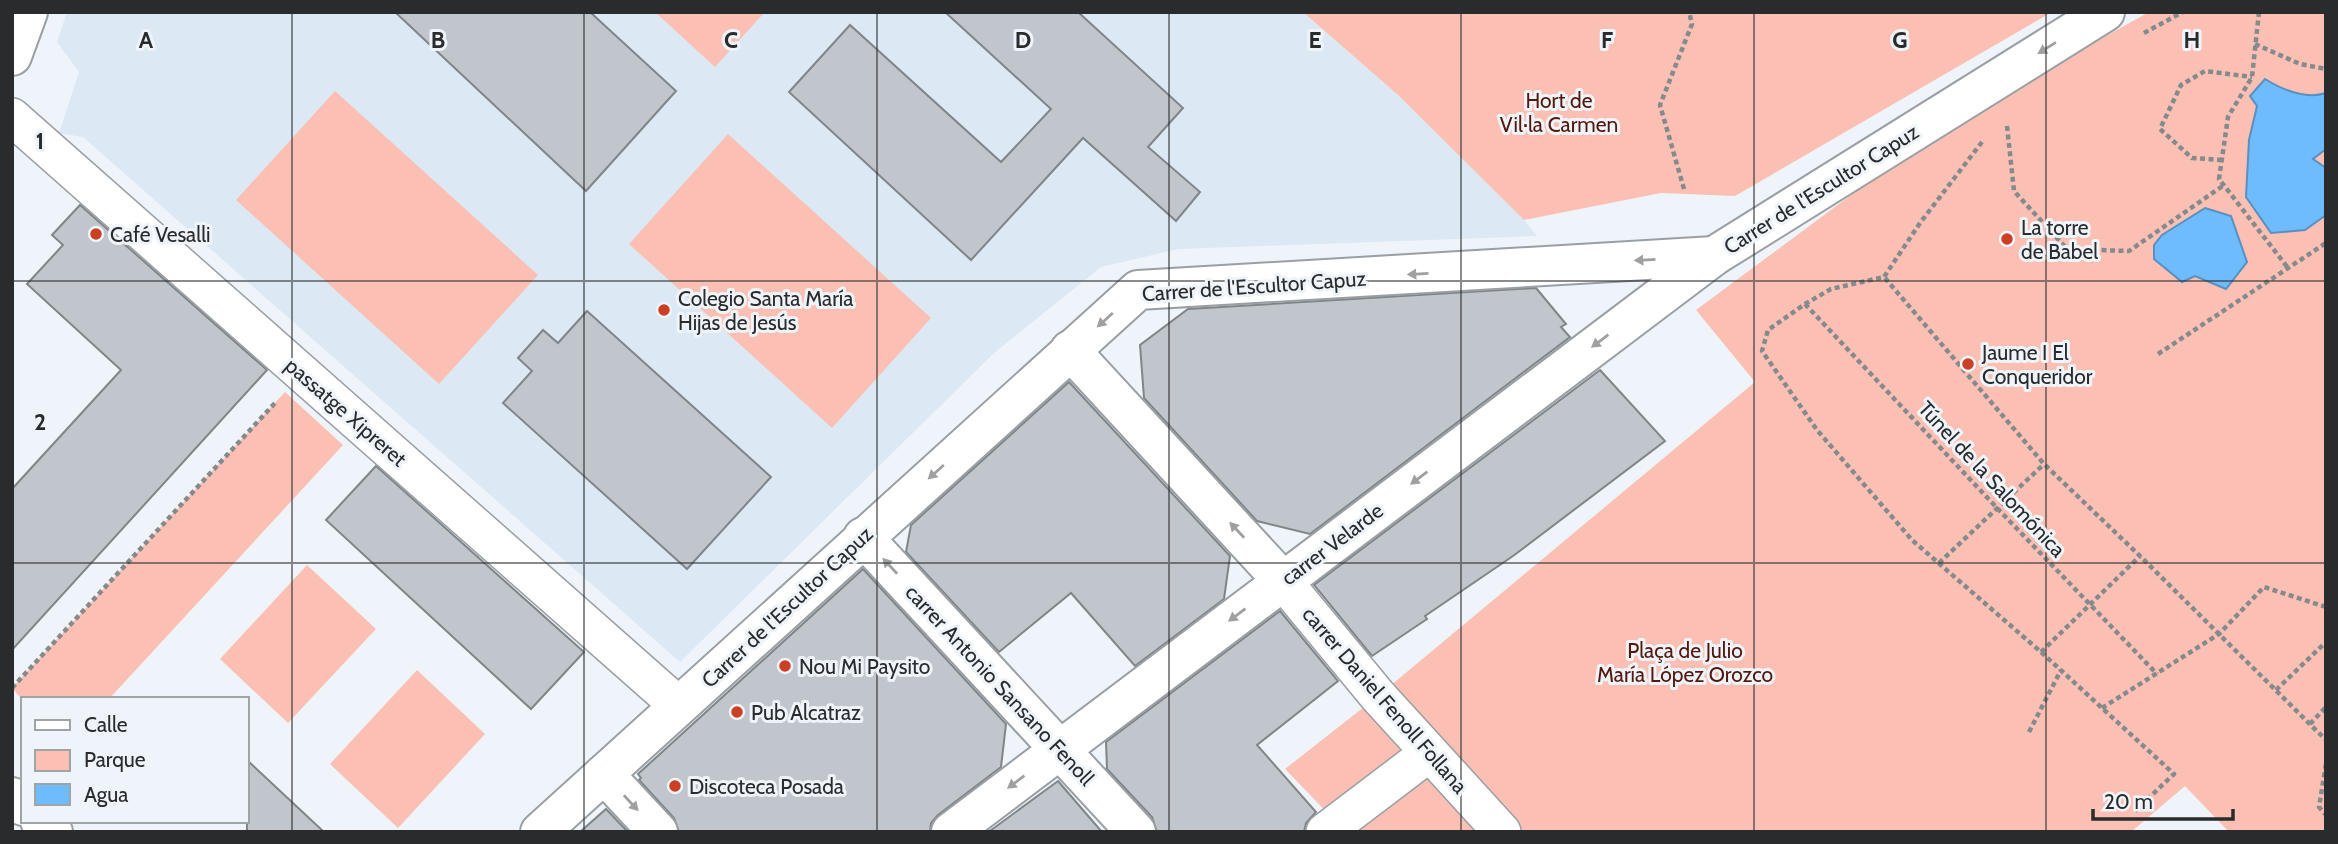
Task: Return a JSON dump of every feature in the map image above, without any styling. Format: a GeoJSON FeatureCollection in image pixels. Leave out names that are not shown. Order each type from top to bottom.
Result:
{"type":"FeatureCollection","features":[{"type":"Feature","properties":{"kind":"street"},"geometry":{"type":"LineString","coordinates":[[12,56],[28,12]]}},
{"type":"Feature","properties":{"kind":"street","name":"Carrer de l'Escultor Capuz"},"geometry":{"type":"LineString","coordinates":[[540,832],[1138,290],[1714,256],[2105,12]]}},
{"type":"Feature","properties":{"kind":"street","name":"passatge Xipreret"},"geometry":{"type":"LineString","coordinates":[[12,117],[679,706]]}},
{"type":"Feature","properties":{"kind":"street","name":"carrer Velarde"},"geometry":{"type":"LineString","coordinates":[[951,832],[1714,256]]}},
{"type":"Feature","properties":{"kind":"street","name":"carrer Daniel Fenoll Follana"},"geometry":{"type":"LineString","coordinates":[[1070,350],[1283,580],[1378,696],[1502,832]]}},
{"type":"Feature","properties":{"kind":"street","name":"carrer Antonio Sansano Fenoll"},"geometry":{"type":"LineString","coordinates":[[863,537],[1136,832]]}},
{"type":"Feature","properties":{"kind":"street"},"geometry":{"type":"LineString","coordinates":[[1325,832],[1429,753]]}},
{"type":"Feature","properties":{"kind":"street"},"geometry":{"type":"LineString","coordinates":[[604,774],[658,832]]}},
{"type":"Feature","properties":{"kind":"path"},"geometry":{"type":"LineString","coordinates":[[1684,189],[1660,105],[1692,24],[1689,12]]}},
{"type":"Feature","properties":{"kind":"path"},"geometry":{"type":"LineString","coordinates":[[2135,37],[2183,12]]}},
{"type":"Feature","properties":{"kind":"path"},"geometry":{"type":"LineString","coordinates":[[2259,12],[2252,77],[2228,117],[2219,179],[2288,268]]}},
{"type":"Feature","properties":{"kind":"path"},"geometry":{"type":"LineString","coordinates":[[2255,44],[2300,64],[2326,69]]}},
{"type":"Feature","properties":{"kind":"path"},"geometry":{"type":"LineString","coordinates":[[2222,160],[2192,158],[2160,129],[2181,86],[2204,71],[2252,77]]}},
{"type":"Feature","properties":{"kind":"path"},"geometry":{"type":"LineString","coordinates":[[2007,122],[2007,144],[2014,191],[2067,248],[2129,251],[2224,186]]}},
{"type":"Feature","properties":{"kind":"path"},"geometry":{"type":"LineString","coordinates":[[1983,142],[1920,223],[1884,277],[1831,289],[1805,303],[1768,330],[1762,351],[1817,430],[1912,540],[2041,652],[2174,774],[2135,811]]}},
{"type":"Feature","properties":{"kind":"path"},"geometry":{"type":"LineString","coordinates":[[2158,354],[2326,243]]}},
{"type":"Feature","properties":{"kind":"path"},"geometry":{"type":"LineString","coordinates":[[1884,277],[2044,464],[2140,555],[2326,740]]}},
{"type":"Feature","properties":{"kind":"path","name":"Túnel de la Salomónica"},"geometry":{"type":"LineString","coordinates":[[1805,303],[2157,674]]}},
{"type":"Feature","properties":{"kind":"path"},"geometry":{"type":"LineString","coordinates":[[12,688],[302,373]]}},
{"type":"Feature","properties":{"kind":"path"},"geometry":{"type":"LineString","coordinates":[[1939,563],[2044,464]]}},
{"type":"Feature","properties":{"kind":"path"},"geometry":{"type":"LineString","coordinates":[[2041,652],[2140,555]]}},
{"type":"Feature","properties":{"kind":"path"},"geometry":{"type":"LineString","coordinates":[[2102,708],[2219,634],[2264,587],[2326,607]]}},
{"type":"Feature","properties":{"kind":"path"},"geometry":{"type":"LineString","coordinates":[[2276,690],[2326,642]]}},
{"type":"Feature","properties":{"kind":"path"},"geometry":{"type":"LineString","coordinates":[[2029,732],[2061,670]]}},
{"type":"Feature","properties":{"kind":"path"},"geometry":{"type":"LineString","coordinates":[[2310,724],[2326,707]]}},
{"type":"Feature","properties":{"kind":"path"},"geometry":{"type":"LineString","coordinates":[[2326,764],[2319,807],[2326,815]]}},
{"type":"Feature","properties":{"kind":"shaded area","name":"Colegio Santa María Hijas de Jesús"},"geometry":{"type":"Polygon","coordinates":[[[67,12],[1303,12],[1398,95],[1537,236],[1178,249],[1101,267],[994,353],[680,662],[83,137],[59,133],[79,72],[57,42],[67,12]]]}},
{"type":"Feature","properties":{"kind":"green space"},"geometry":{"type":"Polygon","coordinates":[[[655,12],[765,12],[715,67],[655,12]]]}},
{"type":"Feature","properties":{"kind":"green space","name":"Hort de Vil·la Carmen"},"geometry":{"type":"Polygon","coordinates":[[[1303,12],[2052,12],[1735,196],[1661,193],[1524,220],[1398,95],[1303,12]]]}},
{"type":"Feature","properties":{"kind":"green space","name":"Plaça de Julio María López Orozco"},"geometry":{"type":"Polygon","coordinates":[[[2149,12],[2326,12],[2325,832],[2229,832],[2185,786],[2131,832],[1346,832],[1285,769],[1378,696],[1755,382],[1696,310],[1917,146],[2149,12]]]}},
{"type":"Feature","properties":{"kind":"green space"},"geometry":{"type":"Polygon","coordinates":[[[335,91],[538,275],[439,384],[236,200],[335,91]]]}},
{"type":"Feature","properties":{"kind":"green space"},"geometry":{"type":"Polygon","coordinates":[[[728,134],[931,318],[832,428],[629,244],[728,134]]]}},
{"type":"Feature","properties":{"kind":"green space"},"geometry":{"type":"Polygon","coordinates":[[[285,392],[343,445],[111,697],[21,698],[12,688],[285,392]]]}},
{"type":"Feature","properties":{"kind":"green space"},"geometry":{"type":"Polygon","coordinates":[[[307,565],[376,629],[288,723],[220,659],[307,565]]]}},
{"type":"Feature","properties":{"kind":"green space"},"geometry":{"type":"Polygon","coordinates":[[[417,670],[485,734],[398,828],[330,764],[417,670]]]}},
{"type":"Feature","properties":{"kind":"water"},"geometry":{"type":"Polygon","coordinates":[[[2265,79],[2294,93],[2326,93],[2326,149],[2313,159],[2326,168],[2326,215],[2305,230],[2271,233],[2246,197],[2249,140],[2257,106],[2250,96],[2265,79]]]}},
{"type":"Feature","properties":{"kind":"water"},"geometry":{"type":"Polygon","coordinates":[[[2205,208],[2231,216],[2247,262],[2226,289],[2195,276],[2182,282],[2154,259],[2154,245],[2162,235],[2205,208]]]}},
{"type":"Feature","properties":{"kind":"building"},"geometry":{"type":"Polygon","coordinates":[[[395,12],[590,12],[676,91],[586,191],[395,12]]]}},
{"type":"Feature","properties":{"kind":"building"},"geometry":{"type":"Polygon","coordinates":[[[945,12],[1078,12],[1183,108],[1148,147],[1200,192],[1176,221],[1083,138],[971,260],[789,92],[850,25],[1001,162],[1051,109],[945,12]]]}},
{"type":"Feature","properties":{"kind":"building"},"geometry":{"type":"Polygon","coordinates":[[[80,205],[267,370],[12,650],[12,489],[121,370],[27,284],[63,245],[52,235],[80,205]]]}},
{"type":"Feature","properties":{"kind":"building"},"geometry":{"type":"Polygon","coordinates":[[[1536,288],[1566,324],[1561,327],[1570,337],[1310,534],[1257,521],[1144,398],[1140,345],[1188,309],[1536,288]]]}},
{"type":"Feature","properties":{"kind":"building"},"geometry":{"type":"Polygon","coordinates":[[[587,311],[771,477],[687,569],[503,403],[532,371],[518,358],[543,330],[558,343],[587,311]]]}},
{"type":"Feature","properties":{"kind":"building"},"geometry":{"type":"Polygon","coordinates":[[[1600,370],[1665,441],[1513,556],[1372,656],[1314,585],[1600,370]]]}},
{"type":"Feature","properties":{"kind":"building"},"geometry":{"type":"Polygon","coordinates":[[[1069,382],[1230,556],[1224,599],[1135,666],[1071,593],[999,652],[906,552],[911,525],[1069,382]]]}},
{"type":"Feature","properties":{"kind":"building"},"geometry":{"type":"Polygon","coordinates":[[[376,466],[584,652],[531,709],[326,520],[376,466]]]}},
{"type":"Feature","properties":{"kind":"building"},"geometry":{"type":"Polygon","coordinates":[[[863,569],[1006,724],[1001,767],[938,815],[931,823],[930,832],[679,832],[674,818],[639,780],[641,778],[638,774],[863,569]]]}},
{"type":"Feature","properties":{"kind":"building"},"geometry":{"type":"Polygon","coordinates":[[[1280,611],[1338,681],[1257,745],[1316,812],[1306,823],[1304,832],[1157,832],[1152,817],[1107,769],[1106,742],[1280,611]]]}},
{"type":"Feature","properties":{"kind":"building"},"geometry":{"type":"Polygon","coordinates":[[[248,761],[324,832],[247,832],[248,761]]]}},
{"type":"Feature","properties":{"kind":"building"},"geometry":{"type":"Polygon","coordinates":[[[1058,781],[1102,832],[988,832],[994,828],[1058,781]]]}},
{"type":"Feature","properties":{"kind":"building"},"geometry":{"type":"Polygon","coordinates":[[[606,809],[628,832],[580,832],[606,809]]]}},
{"type":"Feature","properties":{"kind":"place","name":"Café Vesalli"},"geometry":{"type":"Point","coordinates":[96,234]}},
{"type":"Feature","properties":{"kind":"place","name":"La torre de Babel"},"geometry":{"type":"Point","coordinates":[2007,239]}},
{"type":"Feature","properties":{"kind":"place","name":"Colegio Santa María Hijas de Jesús"},"geometry":{"type":"Point","coordinates":[664,310]}},
{"type":"Feature","properties":{"kind":"place","name":"Jaume I El Conqueridor"},"geometry":{"type":"Point","coordinates":[1968,364]}},
{"type":"Feature","properties":{"kind":"place","name":"Nou Mi Paysito"},"geometry":{"type":"Point","coordinates":[785,666]}},
{"type":"Feature","properties":{"kind":"place","name":"Pub Alcatraz"},"geometry":{"type":"Point","coordinates":[737,712]}},
{"type":"Feature","properties":{"kind":"place","name":"Discoteca Posada"},"geometry":{"type":"Point","coordinates":[675,786]}}]}
